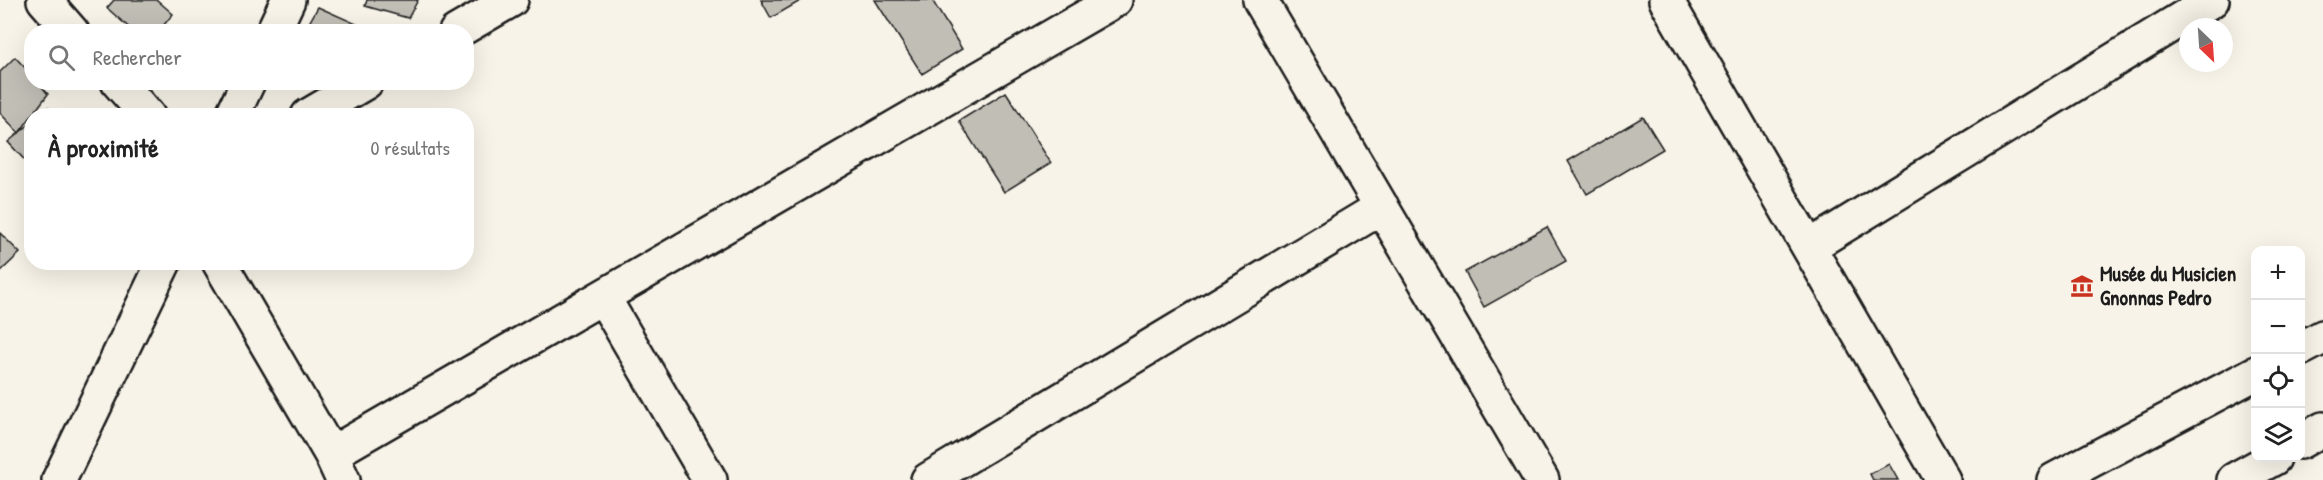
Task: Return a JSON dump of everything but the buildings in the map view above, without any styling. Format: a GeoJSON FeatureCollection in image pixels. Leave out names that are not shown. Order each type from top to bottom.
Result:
{"type":"FeatureCollection","features":[{"type":"Feature","properties":{"kind":"street"},"geometry":{"type":"LineString","coordinates":[[44,0],[65,24]]}},
{"type":"Feature","properties":{"kind":"street"},"geometry":{"type":"LineString","coordinates":[[277,24],[288,0]]}},
{"type":"Feature","properties":{"kind":"street"},"geometry":{"type":"LineString","coordinates":[[470,24],[511,0]]}},
{"type":"Feature","properties":{"kind":"street"},"geometry":{"type":"LineString","coordinates":[[224,270],[337,467],[603,297],[1115,0]]}},
{"type":"Feature","properties":{"kind":"street"},"geometry":{"type":"LineString","coordinates":[[1260,0],[1542,480]]}},
{"type":"Feature","properties":{"kind":"street"},"geometry":{"type":"LineString","coordinates":[[1666,0],[1944,480]]}},
{"type":"Feature","properties":{"kind":"street"},"geometry":{"type":"LineString","coordinates":[[1809,247],[2212,0]]}},
{"type":"Feature","properties":{"kind":"street"},"geometry":{"type":"LineString","coordinates":[[125,90],[141,108]]}},
{"type":"Feature","properties":{"kind":"street"},"geometry":{"type":"LineString","coordinates":[[235,108],[244,90]]}},
{"type":"Feature","properties":{"kind":"street"},"geometry":{"type":"LineString","coordinates":[[322,108],[352,90]]}},
{"type":"Feature","properties":{"kind":"street"},"geometry":{"type":"LineString","coordinates":[[928,480],[1382,207]]}},
{"type":"Feature","properties":{"kind":"street"},"geometry":{"type":"LineString","coordinates":[[59,480],[160,270]]}},
{"type":"Feature","properties":{"kind":"street"},"geometry":{"type":"LineString","coordinates":[[603,297],[710,480]]}},
{"type":"Feature","properties":{"kind":"street"},"geometry":{"type":"LineString","coordinates":[[2305,347],[2323,337]]}},
{"type":"Feature","properties":{"kind":"street"},"geometry":{"type":"LineString","coordinates":[[2054,480],[2251,376]]}},
{"type":"Feature","properties":{"kind":"street"},"geometry":{"type":"LineString","coordinates":[[2305,440],[2323,429]]}},
{"type":"Feature","properties":{"kind":"street"},"geometry":{"type":"LineString","coordinates":[[2234,480],[2267,462]]}},
{"type":"Feature","properties":{"kind":"place","name":"Musée du Musicien Gnonnas Pedro"},"geometry":{"type":"Point","coordinates":[2082,286]}}]}
